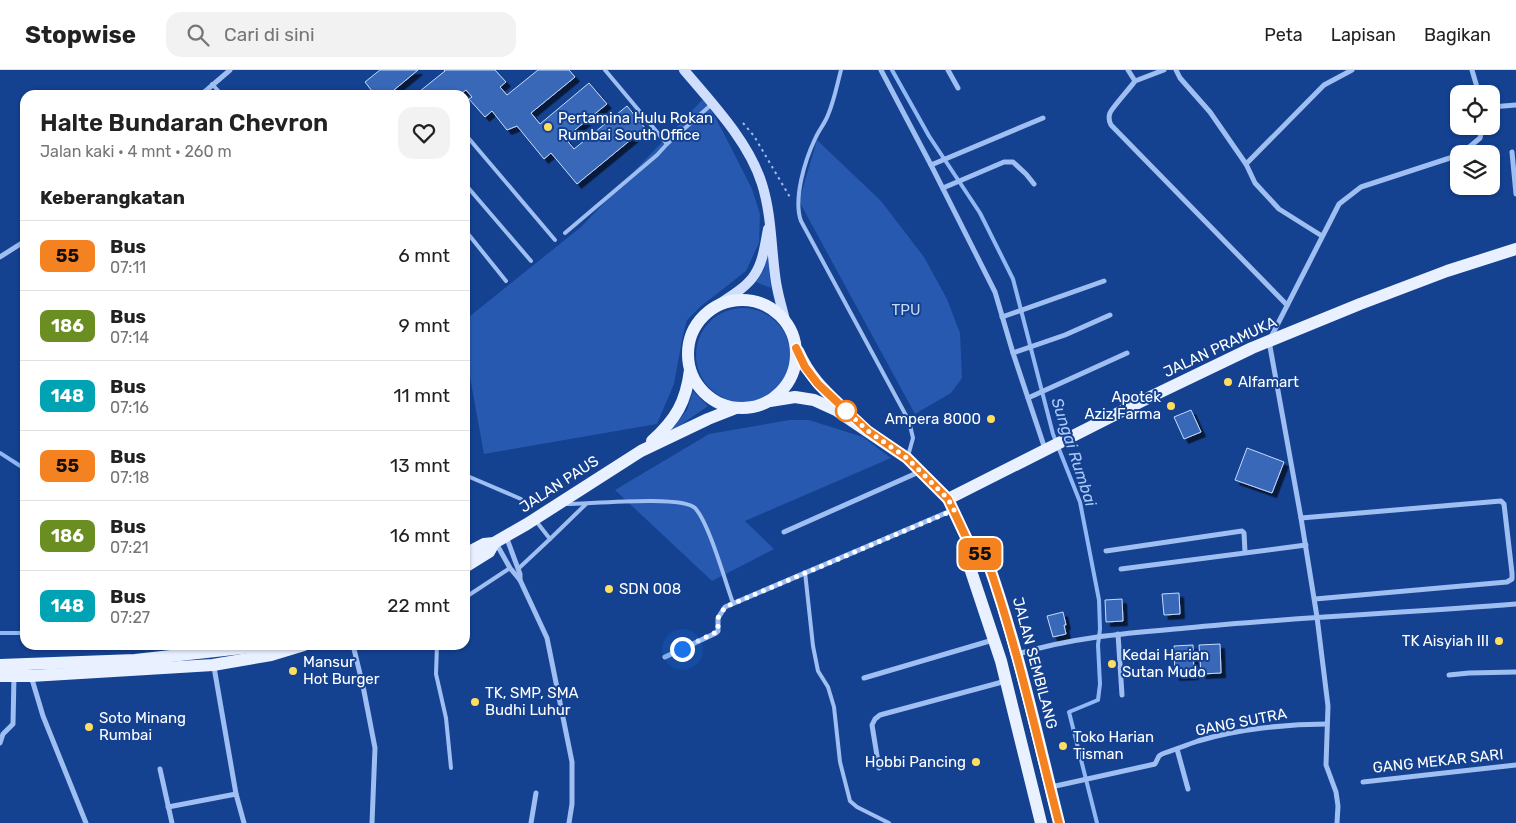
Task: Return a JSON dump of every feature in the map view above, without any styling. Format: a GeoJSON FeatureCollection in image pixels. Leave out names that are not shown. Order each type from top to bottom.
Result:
{"type":"FeatureCollection","features":[{"type":"Feature","properties":{"kind":"main road","name":"JALAN PRAMUKA"},"geometry":{"type":"LineString","coordinates":[[951,504],[1068,439],[1207,369],[1360,304],[1439,274],[1516,249]]}},
{"type":"Feature","properties":{"kind":"main road"},"geometry":{"type":"LineString","coordinates":[[770,400],[783,390],[791,377],[796,362],[793,334],[785,320],[774,309],[760,303],[732,300],[719,304],[708,312],[692,331],[689,340],[688,356],[690,370],[696,383],[706,394],[720,403],[736,408],[754,406],[770,400],[795,397],[814,400],[836,410],[907,458],[951,504],[972,550],[969,565],[995,639],[1041,823]]}},
{"type":"Feature","properties":{"kind":"main road"},"geometry":{"type":"LineString","coordinates":[[796,348],[805,367],[818,384],[868,431]]}},
{"type":"Feature","properties":{"kind":"main road","name":"JALAN PAUS"},"geometry":{"type":"LineString","coordinates":[[641,451],[664,431],[679,410],[687,392],[690,370]]}},
{"type":"Feature","properties":{"kind":"main road","name":"JALAN PAUS"},"geometry":{"type":"LineString","coordinates":[[470,564],[489,552],[499,541],[641,451],[708,419],[736,408]]}},
{"type":"Feature","properties":{"kind":"main road","name":"JALAN PAUS"},"geometry":{"type":"LineString","coordinates":[[470,551],[484,544],[499,541]]}},
{"type":"Feature","properties":{"kind":"main road"},"geometry":{"type":"LineString","coordinates":[[972,550],[986,557]]}},
{"type":"Feature","properties":{"kind":"main road"},"geometry":{"type":"LineString","coordinates":[[969,565],[986,557]]}},
{"type":"Feature","properties":{"kind":"main road","name":"JALAN SEMBILANG"},"geometry":{"type":"LineString","coordinates":[[986,557],[999,593],[1059,823]]}},
{"type":"Feature","properties":{"kind":"main road"},"geometry":{"type":"LineString","coordinates":[[0,664],[135,660],[225,650]]}},
{"type":"Feature","properties":{"kind":"main road"},"geometry":{"type":"LineString","coordinates":[[0,676],[31,676],[214,665],[271,655],[288,650]]}},
{"type":"Feature","properties":{"kind":"street"},"geometry":{"type":"LineString","coordinates":[[206,90],[230,70]]}},
{"type":"Feature","properties":{"kind":"street"},"geometry":{"type":"LineString","coordinates":[[684,70],[750,154],[762,183],[770,220],[776,283],[785,320]]}},
{"type":"Feature","properties":{"kind":"street"},"geometry":{"type":"LineString","coordinates":[[881,70],[995,292],[1012,353],[1046,451]]}},
{"type":"Feature","properties":{"kind":"street"},"geometry":{"type":"LineString","coordinates":[[948,70],[958,88]]}},
{"type":"Feature","properties":{"kind":"street"},"geometry":{"type":"LineString","coordinates":[[1128,70],[1135,82]]}},
{"type":"Feature","properties":{"kind":"street"},"geometry":{"type":"LineString","coordinates":[[1164,70],[1135,82],[1119,103],[1110,111],[1108,120],[1287,305]]}},
{"type":"Feature","properties":{"kind":"street"},"geometry":{"type":"LineString","coordinates":[[1176,70],[1180,78],[1210,112],[1246,164],[1256,183],[1279,209],[1322,236]]}},
{"type":"Feature","properties":{"kind":"street"},"geometry":{"type":"LineString","coordinates":[[1246,164],[1324,86],[1352,70]]}},
{"type":"Feature","properties":{"kind":"street"},"geometry":{"type":"LineString","coordinates":[[1472,70],[1476,85]]}},
{"type":"Feature","properties":{"kind":"street"},"geometry":{"type":"LineString","coordinates":[[1500,106],[1516,105]]}},
{"type":"Feature","properties":{"kind":"street"},"geometry":{"type":"LineString","coordinates":[[931,165],[1043,118]]}},
{"type":"Feature","properties":{"kind":"street"},"geometry":{"type":"LineString","coordinates":[[1472,145],[1481,135]]}},
{"type":"Feature","properties":{"kind":"street"},"geometry":{"type":"LineString","coordinates":[[1512,152],[1516,194]]}},
{"type":"Feature","properties":{"kind":"street"},"geometry":{"type":"LineString","coordinates":[[1337,823],[1338,806],[1336,792],[1326,765],[1328,706],[1315,600],[1269,342],[1338,204],[1361,187],[1450,158]]}},
{"type":"Feature","properties":{"kind":"street"},"geometry":{"type":"LineString","coordinates":[[943,188],[1004,162],[1013,162],[1034,184]]}},
{"type":"Feature","properties":{"kind":"street"},"geometry":{"type":"LineString","coordinates":[[719,304],[746,284],[755,274],[762,258],[770,220]]}},
{"type":"Feature","properties":{"kind":"street"},"geometry":{"type":"LineString","coordinates":[[0,257],[20,244]]}},
{"type":"Feature","properties":{"kind":"street"},"geometry":{"type":"LineString","coordinates":[[1002,317],[1104,281]]}},
{"type":"Feature","properties":{"kind":"street"},"geometry":{"type":"LineString","coordinates":[[1012,353],[1065,335],[1110,315]]}},
{"type":"Feature","properties":{"kind":"street"},"geometry":{"type":"LineString","coordinates":[[1028,398],[1127,353]]}},
{"type":"Feature","properties":{"kind":"street"},"geometry":{"type":"LineString","coordinates":[[784,532],[920,472]]}},
{"type":"Feature","properties":{"kind":"street"},"geometry":{"type":"LineString","coordinates":[[1301,518],[1501,501],[1504,504],[1512,573],[1512,579],[1507,582],[1315,600]]}},
{"type":"Feature","properties":{"kind":"street"},"geometry":{"type":"LineString","coordinates":[[665,657],[716,633],[718,631],[720,613],[725,607],[951,504]]}},
{"type":"Feature","properties":{"kind":"street"},"geometry":{"type":"LineString","coordinates":[[1106,551],[1242,531],[1244,533],[1245,552]]}},
{"type":"Feature","properties":{"kind":"street"},"geometry":{"type":"LineString","coordinates":[[499,541],[510,568],[520,580]]}},
{"type":"Feature","properties":{"kind":"street"},"geometry":{"type":"LineString","coordinates":[[499,541],[518,569],[520,580],[547,638],[572,762],[572,804],[569,823]]}},
{"type":"Feature","properties":{"kind":"street"},"geometry":{"type":"LineString","coordinates":[[1120,569],[1306,545]]}},
{"type":"Feature","properties":{"kind":"street"},"geometry":{"type":"LineString","coordinates":[[1016,655],[1045,646],[1103,635],[1238,622],[1516,604]]}},
{"type":"Feature","properties":{"kind":"street"},"geometry":{"type":"LineString","coordinates":[[1118,634],[1122,695]]}},
{"type":"Feature","properties":{"kind":"street"},"geometry":{"type":"LineString","coordinates":[[864,678],[995,639]]}},
{"type":"Feature","properties":{"kind":"street"},"geometry":{"type":"LineString","coordinates":[[354,650],[375,748],[372,823]]}},
{"type":"Feature","properties":{"kind":"street"},"geometry":{"type":"LineString","coordinates":[[214,665],[236,794],[244,823]]}},
{"type":"Feature","properties":{"kind":"street"},"geometry":{"type":"LineString","coordinates":[[1449,675],[1516,672]]}},
{"type":"Feature","properties":{"kind":"street"},"geometry":{"type":"LineString","coordinates":[[0,743],[3,734],[13,724],[14,675]]}},
{"type":"Feature","properties":{"kind":"street"},"geometry":{"type":"LineString","coordinates":[[31,676],[42,716],[86,823]]}},
{"type":"Feature","properties":{"kind":"street"},"geometry":{"type":"LineString","coordinates":[[879,768],[872,725],[880,715],[1006,681]]}},
{"type":"Feature","properties":{"kind":"street","name":"GANG SUTRA"},"geometry":{"type":"LineString","coordinates":[[1050,787],[1155,764],[1159,756],[1206,739],[1297,724],[1327,724]]}},
{"type":"Feature","properties":{"kind":"street"},"geometry":{"type":"LineString","coordinates":[[1177,749],[1188,789]]}},
{"type":"Feature","properties":{"kind":"street","name":"GANG MEKAR SARI"},"geometry":{"type":"LineString","coordinates":[[1363,782],[1516,765]]}},
{"type":"Feature","properties":{"kind":"street"},"geometry":{"type":"LineString","coordinates":[[160,769],[172,823]]}},
{"type":"Feature","properties":{"kind":"street"},"geometry":{"type":"LineString","coordinates":[[531,823],[536,793]]}},
{"type":"Feature","properties":{"kind":"street"},"geometry":{"type":"LineString","coordinates":[[168,807],[236,794]]}},
{"type":"Feature","properties":{"kind":"lane"},"geometry":{"type":"LineString","coordinates":[[606,70],[667,144]]}},
{"type":"Feature","properties":{"kind":"lane"},"geometry":{"type":"LineString","coordinates":[[841,70],[828,115],[815,139],[804,174],[798,195],[798,211],[801,221],[908,421],[912,438],[907,458]]}},
{"type":"Feature","properties":{"kind":"lane"},"geometry":{"type":"LineString","coordinates":[[212,84],[217,90]]}},
{"type":"Feature","properties":{"kind":"lane"},"geometry":{"type":"LineString","coordinates":[[565,233],[657,156],[667,144],[712,104]]}},
{"type":"Feature","properties":{"kind":"lane"},"geometry":{"type":"LineString","coordinates":[[470,140],[555,240]]}},
{"type":"Feature","properties":{"kind":"lane"},"geometry":{"type":"LineString","coordinates":[[470,190],[531,261]]}},
{"type":"Feature","properties":{"kind":"lane"},"geometry":{"type":"LineString","coordinates":[[470,236],[506,281]]}},
{"type":"Feature","properties":{"kind":"lane"},"geometry":{"type":"LineString","coordinates":[[470,477],[522,498]]}},
{"type":"Feature","properties":{"kind":"lane"},"geometry":{"type":"LineString","coordinates":[[559,504],[642,500],[683,503],[693,506],[708,533],[733,603]]}},
{"type":"Feature","properties":{"kind":"lane"},"geometry":{"type":"LineString","coordinates":[[518,569],[586,504]]}},
{"type":"Feature","properties":{"kind":"lane"},"geometry":{"type":"LineString","coordinates":[[535,519],[550,539]]}},
{"type":"Feature","properties":{"kind":"lane"},"geometry":{"type":"LineString","coordinates":[[470,594],[510,568]]}},
{"type":"Feature","properties":{"kind":"lane"},"geometry":{"type":"LineString","coordinates":[[805,572],[813,646],[818,671],[828,687],[834,707],[840,762],[850,800],[857,807],[889,823]]}},
{"type":"Feature","properties":{"kind":"lane"},"geometry":{"type":"LineString","coordinates":[[437,650],[436,674],[446,718],[451,768]]}},
{"type":"Feature","properties":{"kind":"green space"},"geometry":{"type":"Polygon","coordinates":[[[704,98],[752,189],[760,214],[759,243],[746,271],[700,307],[687,320],[674,384],[657,424],[484,454],[470,377],[470,316],[581,227],[704,98]]]}},
{"type":"Feature","properties":{"kind":"green space","name":"TPU"},"geometry":{"type":"Polygon","coordinates":[[[817,140],[881,201],[924,257],[947,299],[960,333],[962,378],[951,393],[915,414],[799,201],[817,140]]]}},
{"type":"Feature","properties":{"kind":"green space"},"geometry":{"type":"Polygon","coordinates":[[[769,247],[771,288],[756,282],[764,270],[769,247]]]}},
{"type":"Feature","properties":{"kind":"green space"},"geometry":{"type":"Polygon","coordinates":[[[743,308],[761,311],[776,322],[787,337],[790,355],[787,373],[776,388],[761,399],[743,402],[725,399],[710,388],[699,373],[696,355],[699,337],[710,322],[725,311],[743,308]]]}},
{"type":"Feature","properties":{"kind":"green space"},"geometry":{"type":"Polygon","coordinates":[[[693,391],[708,406],[669,433],[687,410],[693,391]]]}},
{"type":"Feature","properties":{"kind":"green space"},"geometry":{"type":"Polygon","coordinates":[[[789,420],[809,420],[863,437],[891,458],[745,521],[774,549],[712,581],[615,490],[709,434],[789,420]]]}},
{"type":"Feature","properties":{"kind":"building"},"geometry":{"type":"Polygon","coordinates":[[[380,70],[418,70],[394,90],[371,90],[365,82],[380,70]]]}},
{"type":"Feature","properties":{"kind":"building","name":"Pertamina Hulu Rokan Rumbai South Office"},"geometry":{"type":"Polygon","coordinates":[[[495,70],[506,82],[500,87],[507,95],[538,70],[569,70],[575,77],[531,113],[540,124],[589,83],[607,104],[565,138],[574,149],[627,106],[645,128],[577,184],[551,153],[544,159],[517,126],[507,130],[492,111],[485,117],[470,100],[472,97],[470,90],[421,90],[445,71],[495,70]]]}},
{"type":"Feature","properties":{"kind":"building"},"geometry":{"type":"Polygon","coordinates":[[[1191,410],[1201,432],[1184,439],[1174,417],[1191,410]]]}},
{"type":"Feature","properties":{"kind":"building"},"geometry":{"type":"Polygon","coordinates":[[[1247,448],[1284,462],[1272,493],[1235,480],[1247,448]]]}},
{"type":"Feature","properties":{"kind":"building"},"geometry":{"type":"Polygon","coordinates":[[[1179,593],[1180,614],[1164,615],[1162,594],[1179,593]]]}},
{"type":"Feature","properties":{"kind":"building"},"geometry":{"type":"Polygon","coordinates":[[[1122,599],[1123,621],[1106,622],[1105,600],[1122,599]]]}},
{"type":"Feature","properties":{"kind":"building"},"geometry":{"type":"Polygon","coordinates":[[[1063,612],[1066,634],[1053,637],[1047,616],[1063,612]]]}},
{"type":"Feature","properties":{"kind":"building"},"geometry":{"type":"Polygon","coordinates":[[[1220,644],[1221,673],[1201,674],[1199,645],[1220,644]]]}},
{"type":"Feature","properties":{"kind":"building"},"geometry":{"type":"Polygon","coordinates":[[[1193,645],[1194,675],[1175,676],[1174,646],[1193,645]]]}},
{"type":"Feature","properties":{"kind":"waterway","name":"Sungai Rumbai"},"geometry":{"type":"LineString","coordinates":[[892,70],[929,136],[980,213],[1013,279],[1053,434],[1080,502],[1099,600],[1100,629],[1098,645],[1100,684],[1098,700],[1069,712],[1097,823]]}},
{"type":"Feature","properties":{"kind":"waterway"},"geometry":{"type":"LineString","coordinates":[[0,453],[20,466]]}},
{"type":"Feature","properties":{"kind":"waterway"},"geometry":{"type":"LineString","coordinates":[[0,633],[20,633]]}},
{"type":"Feature","properties":{"kind":"bus line","name":"55"},"geometry":{"type":"LineString","coordinates":[[796,348],[805,367],[818,384],[868,431],[907,458],[948,499],[972,550],[986,557],[999,593],[1023,677],[1059,823]]}},
{"type":"Feature","properties":{"kind":"place","name":"Pertamina Hulu Rokan Rumbai South Office"},"geometry":{"type":"Point","coordinates":[548,127]}},
{"type":"Feature","properties":{"kind":"place","name":"Alfamart"},"geometry":{"type":"Point","coordinates":[1228,382]}},
{"type":"Feature","properties":{"kind":"place","name":"Apotek Aziz Farma"},"geometry":{"type":"Point","coordinates":[1171,406]}},
{"type":"Feature","properties":{"kind":"place","name":"Ampera 8000"},"geometry":{"type":"Point","coordinates":[991,419]}},
{"type":"Feature","properties":{"kind":"place","name":"SDN 008"},"geometry":{"type":"Point","coordinates":[609,589]}},
{"type":"Feature","properties":{"kind":"place","name":"TK Aisyiah III"},"geometry":{"type":"Point","coordinates":[1499,641]}},
{"type":"Feature","properties":{"kind":"place","name":"Kedai Harian Sutan Mudo"},"geometry":{"type":"Point","coordinates":[1112,664]}},
{"type":"Feature","properties":{"kind":"place","name":"Mansur Hot Burger"},"geometry":{"type":"Point","coordinates":[293,671]}},
{"type":"Feature","properties":{"kind":"place","name":"TK, SMP, SMA Budhi Luhur"},"geometry":{"type":"Point","coordinates":[475,702]}},
{"type":"Feature","properties":{"kind":"place","name":"Soto Minang Rumbai"},"geometry":{"type":"Point","coordinates":[89,727]}},
{"type":"Feature","properties":{"kind":"place","name":"Toko Harian Tisman"},"geometry":{"type":"Point","coordinates":[1063,746]}},
{"type":"Feature","properties":{"kind":"place","name":"Hobbi Pancing"},"geometry":{"type":"Point","coordinates":[976,762]}},
{"type":"Feature","properties":{"kind":"route"},"geometry":{"type":"LineString","coordinates":[[682,649],[716,633],[718,631],[718,618],[725,607],[954,510],[948,499],[907,458],[868,431],[843,408],[846,411]]}}]}
